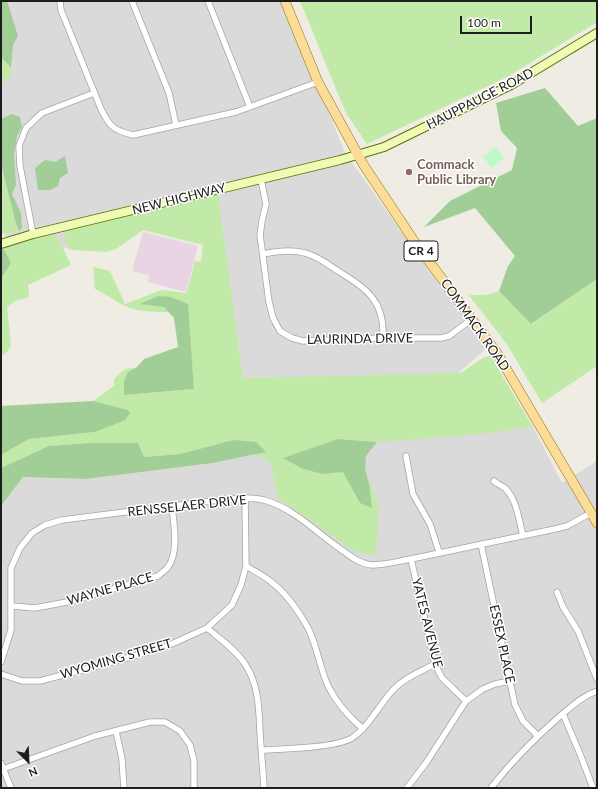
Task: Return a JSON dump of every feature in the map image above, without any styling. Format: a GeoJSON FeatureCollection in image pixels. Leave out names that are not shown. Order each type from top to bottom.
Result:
{"type":"FeatureCollection","features":[{"type":"Feature","properties":{"kind":"main road","name":"COMMACK ROAD"},"geometry":{"type":"LineString","coordinates":[[285,1],[318,82],[358,155],[414,241],[497,353],[597,523]]}},
{"type":"Feature","properties":{"kind":"street"},"geometry":{"type":"LineString","coordinates":[[60,1],[61,10],[94,93],[109,124],[120,132],[133,135],[230,114],[318,82]]}},
{"type":"Feature","properties":{"kind":"street"},"geometry":{"type":"LineString","coordinates":[[132,1],[169,92],[176,125]]}},
{"type":"Feature","properties":{"kind":"street"},"geometry":{"type":"LineString","coordinates":[[208,1],[250,108]]}},
{"type":"Feature","properties":{"kind":"street","name":"HAUPPAUGE ROAD"},"geometry":{"type":"LineString","coordinates":[[358,155],[384,147],[511,85],[597,33]]}},
{"type":"Feature","properties":{"kind":"street"},"geometry":{"type":"LineString","coordinates":[[33,234],[20,166],[19,146],[26,128],[42,113],[94,93]]}},
{"type":"Feature","properties":{"kind":"street","name":"NEW HIGHWAY"},"geometry":{"type":"LineString","coordinates":[[1,244],[33,234],[358,155]]}},
{"type":"Feature","properties":{"kind":"street","name":"LAURINDA DRIVE"},"geometry":{"type":"LineString","coordinates":[[260,179],[266,204],[260,235],[269,302],[273,318],[280,331],[292,338],[303,341],[383,338],[441,338],[449,336],[472,319]]}},
{"type":"Feature","properties":{"kind":"street"},"geometry":{"type":"LineString","coordinates":[[263,254],[288,250],[307,253],[329,264],[362,286],[373,298],[379,308],[384,329],[383,338]]}},
{"type":"Feature","properties":{"kind":"street"},"geometry":{"type":"LineString","coordinates":[[406,456],[413,494],[430,524],[439,552]]}},
{"type":"Feature","properties":{"kind":"street"},"geometry":{"type":"LineString","coordinates":[[494,482],[504,488],[511,496],[516,507],[523,536]]}},
{"type":"Feature","properties":{"kind":"street","name":"RENSSELAER DRIVE"},"geometry":{"type":"LineString","coordinates":[[1,662],[11,630],[12,568],[20,548],[32,533],[45,525],[62,520],[245,498],[263,500],[279,506],[303,521],[355,560],[371,565],[411,559],[567,526],[591,513]]}},
{"type":"Feature","properties":{"kind":"street","name":"WYOMING STREET"},"geometry":{"type":"LineString","coordinates":[[1,674],[22,681],[40,681],[165,647],[207,628],[232,606],[241,585],[246,566],[245,498]]}},
{"type":"Feature","properties":{"kind":"street","name":"WAYNE PLACE"},"geometry":{"type":"LineString","coordinates":[[12,606],[35,608],[67,602],[158,576],[168,567],[174,552],[175,533],[172,507]]}},
{"type":"Feature","properties":{"kind":"street","name":"ESSEX PLACE"},"geometry":{"type":"LineString","coordinates":[[481,544],[515,705],[523,721],[538,736]]}},
{"type":"Feature","properties":{"kind":"street","name":"YATES AVENUE"},"geometry":{"type":"LineString","coordinates":[[411,559],[435,664],[442,678],[466,701]]}},
{"type":"Feature","properties":{"kind":"street"},"geometry":{"type":"LineString","coordinates":[[246,566],[269,580],[285,594],[294,606],[308,629],[328,685],[337,703],[348,717],[362,729]]}},
{"type":"Feature","properties":{"kind":"street"},"geometry":{"type":"LineString","coordinates":[[557,592],[563,607],[578,631],[597,679]]}},
{"type":"Feature","properties":{"kind":"street"},"geometry":{"type":"LineString","coordinates":[[207,628],[234,651],[245,663],[252,676],[256,689],[264,788]]}},
{"type":"Feature","properties":{"kind":"street"},"geometry":{"type":"LineString","coordinates":[[262,750],[337,744],[351,738],[362,729],[396,687],[409,677],[435,664]]}},
{"type":"Feature","properties":{"kind":"street"},"geometry":{"type":"LineString","coordinates":[[407,788],[426,763],[466,701],[483,689],[495,684],[510,681]]}},
{"type":"Feature","properties":{"kind":"street"},"geometry":{"type":"LineString","coordinates":[[491,788],[514,760],[538,736],[581,699],[597,691]]}},
{"type":"Feature","properties":{"kind":"street"},"geometry":{"type":"LineString","coordinates":[[563,714],[593,788]]}},
{"type":"Feature","properties":{"kind":"street"},"geometry":{"type":"LineString","coordinates":[[3,769],[95,736],[150,722],[165,722],[180,732],[190,746],[194,760],[194,788]]}},
{"type":"Feature","properties":{"kind":"street"},"geometry":{"type":"LineString","coordinates":[[116,731],[122,759],[124,788]]}},
{"type":"Feature","properties":{"kind":"street"},"geometry":{"type":"LineString","coordinates":[[1,763],[10,788]]}},
{"type":"Feature","properties":{"kind":"shaded area"},"geometry":{"type":"Polygon","coordinates":[[[1,1],[284,1],[345,153],[486,349],[457,374],[243,378],[222,234],[189,212],[19,261],[1,226],[1,1]]]}},
{"type":"Feature","properties":{"kind":"shaded area"},"geometry":{"type":"Polygon","coordinates":[[[143,232],[198,246],[186,292],[148,282],[149,275],[132,271],[143,232]]]}},
{"type":"Feature","properties":{"kind":"shaded area"},"geometry":{"type":"Polygon","coordinates":[[[533,427],[562,483],[597,461],[597,788],[1,788],[1,506],[23,477],[86,479],[213,463],[266,452],[533,427]]]}},
{"type":"Feature","properties":{"kind":"green space"},"geometry":{"type":"Polygon","coordinates":[[[1,1],[7,1],[18,36],[13,45],[11,67],[1,57],[1,1]]]}},
{"type":"Feature","properties":{"kind":"green space"},"geometry":{"type":"Polygon","coordinates":[[[300,1],[597,1],[597,22],[507,77],[367,144],[346,113],[300,1]]]}},
{"type":"Feature","properties":{"kind":"green space"},"geometry":{"type":"Polygon","coordinates":[[[1,57],[11,67],[12,73],[1,86],[1,57]]]}},
{"type":"Feature","properties":{"kind":"green space"},"geometry":{"type":"Polygon","coordinates":[[[545,88],[578,126],[597,118],[597,279],[531,324],[499,291],[508,266],[515,256],[475,208],[424,227],[450,201],[512,170],[517,148],[501,131],[496,103],[545,88]]]}},
{"type":"Feature","properties":{"kind":"green space"},"geometry":{"type":"Polygon","coordinates":[[[12,114],[20,117],[22,127],[17,136],[14,154],[16,185],[12,194],[21,213],[22,228],[19,231],[1,163],[1,119],[12,114]]]}},
{"type":"Feature","properties":{"kind":"green space"},"geometry":{"type":"Polygon","coordinates":[[[495,147],[504,158],[492,168],[483,157],[495,147]]]}},
{"type":"Feature","properties":{"kind":"green space"},"geometry":{"type":"Polygon","coordinates":[[[65,156],[68,173],[60,178],[58,186],[50,190],[38,190],[35,168],[45,160],[55,162],[65,156]]]}},
{"type":"Feature","properties":{"kind":"green space"},"geometry":{"type":"Polygon","coordinates":[[[1,163],[19,231],[1,234],[1,163]]]}},
{"type":"Feature","properties":{"kind":"green space"},"geometry":{"type":"Polygon","coordinates":[[[218,193],[243,378],[461,373],[481,359],[490,355],[533,427],[470,435],[377,442],[338,439],[303,469],[323,474],[343,472],[360,503],[369,485],[368,478],[379,506],[376,554],[366,554],[354,551],[278,498],[270,461],[254,454],[265,451],[233,440],[180,454],[144,457],[138,443],[89,443],[49,446],[1,468],[1,455],[29,439],[95,432],[128,410],[93,401],[114,386],[114,379],[122,371],[134,368],[126,376],[124,383],[124,395],[194,389],[187,304],[164,307],[169,312],[147,311],[130,308],[95,289],[93,267],[110,271],[125,304],[161,290],[185,293],[187,292],[195,261],[201,262],[203,245],[143,230],[116,249],[106,252],[72,250],[68,248],[65,235],[72,227],[218,193]]]}},
{"type":"Feature","properties":{"kind":"green space"},"geometry":{"type":"Polygon","coordinates":[[[51,234],[58,238],[71,265],[28,285],[29,297],[15,301],[7,307],[11,346],[7,352],[1,356],[1,279],[11,263],[4,249],[6,246],[51,234]]]}},
{"type":"Feature","properties":{"kind":"green space"},"geometry":{"type":"Polygon","coordinates":[[[4,249],[11,263],[1,279],[1,250],[4,249]]]}},
{"type":"Feature","properties":{"kind":"green space"},"geometry":{"type":"Polygon","coordinates":[[[597,279],[597,366],[542,403],[506,343],[468,294],[484,295],[499,291],[532,324],[597,279]]]}},
{"type":"Feature","properties":{"kind":"green space"},"geometry":{"type":"Polygon","coordinates":[[[158,296],[171,297],[188,304],[194,389],[124,395],[124,381],[128,372],[137,367],[144,359],[178,347],[174,318],[164,307],[140,304],[158,296]]]}},
{"type":"Feature","properties":{"kind":"green space"},"geometry":{"type":"Polygon","coordinates":[[[93,401],[128,410],[130,413],[125,420],[95,432],[29,439],[1,455],[1,406],[93,401]]]}},
{"type":"Feature","properties":{"kind":"green space"},"geometry":{"type":"Polygon","coordinates":[[[338,439],[377,442],[366,456],[365,468],[372,508],[360,503],[343,472],[323,474],[303,469],[283,458],[338,439]]]}},
{"type":"Feature","properties":{"kind":"green space"},"geometry":{"type":"Polygon","coordinates":[[[233,440],[256,442],[266,452],[213,463],[86,479],[23,477],[1,506],[1,468],[49,446],[89,443],[138,443],[144,457],[180,454],[233,440]]]}},
{"type":"Feature","properties":{"kind":"place","name":"Commack Public Library"},"geometry":{"type":"Point","coordinates":[409,172]}}]}
